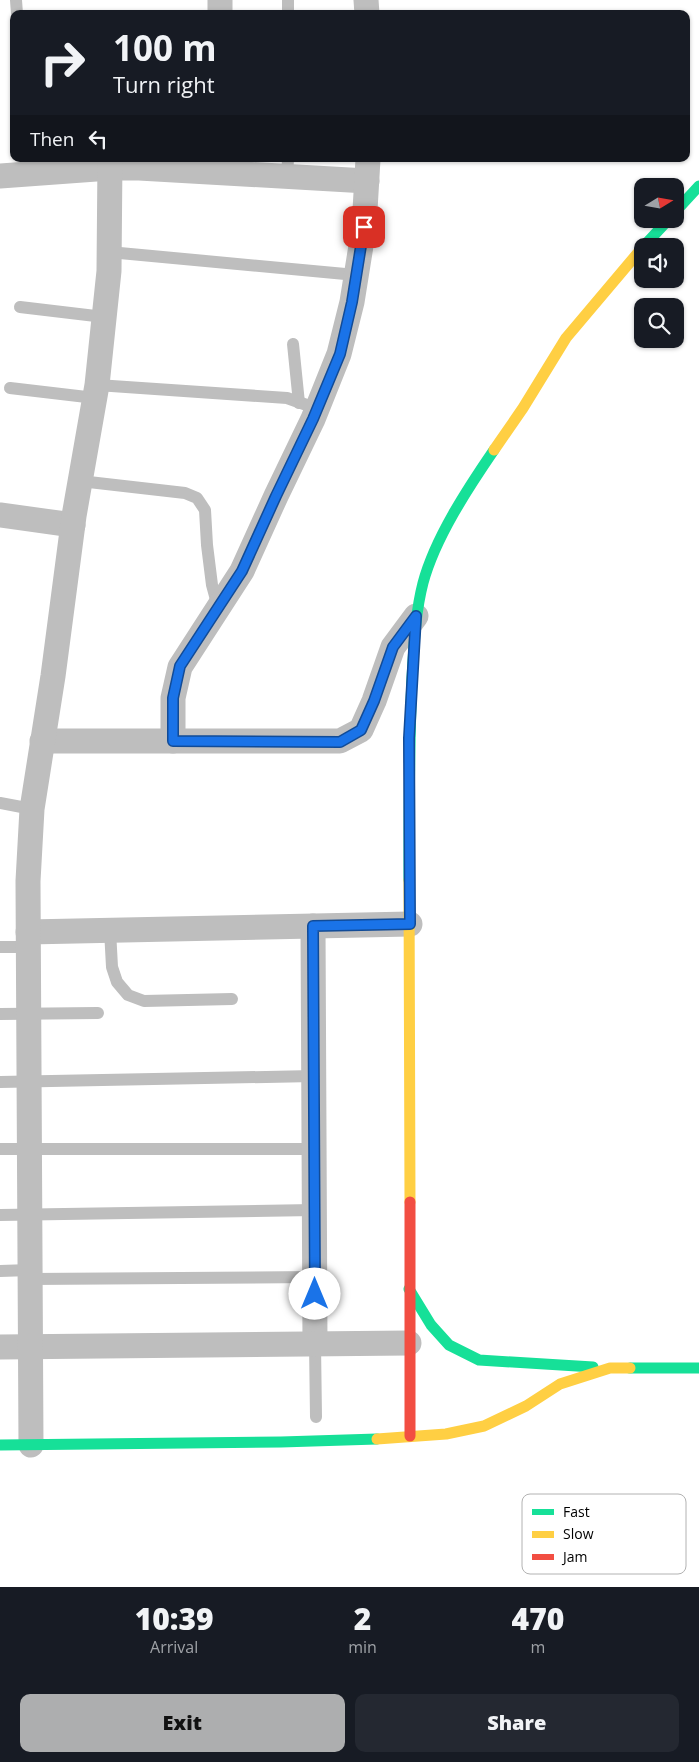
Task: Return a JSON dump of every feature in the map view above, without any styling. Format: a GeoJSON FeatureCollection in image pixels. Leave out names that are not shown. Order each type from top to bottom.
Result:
{"type":"FeatureCollection","features":[{"type":"Feature","properties":{"kind":"street"},"geometry":{"type":"LineString","coordinates":[[31,1445],[28,881],[32,809],[73,525],[96,392],[109,270],[110,163]]}},
{"type":"Feature","properties":{"kind":"street"},"geometry":{"type":"LineString","coordinates":[[0,176],[110,163],[367,170],[364,227],[352,302],[340,354],[308,406],[276,496],[242,571],[180,666],[173,698],[173,741]]}},
{"type":"Feature","properties":{"kind":"street"},"geometry":{"type":"LineString","coordinates":[[684,202],[699,186]]}},
{"type":"Feature","properties":{"kind":"street"},"geometry":{"type":"LineString","coordinates":[[651,238],[661,228]]}},
{"type":"Feature","properties":{"kind":"street"},"geometry":{"type":"LineString","coordinates":[[410,1436],[409,738],[416,616],[423,582],[435,551],[464,494],[523,408],[566,338],[634,258]]}},
{"type":"Feature","properties":{"kind":"street"},"geometry":{"type":"LineString","coordinates":[[0,515],[73,525]]}},
{"type":"Feature","properties":{"kind":"street"},"geometry":{"type":"LineString","coordinates":[[42,741],[340,742],[361,730],[374,701],[393,647],[416,616]]}},
{"type":"Feature","properties":{"kind":"street"},"geometry":{"type":"LineString","coordinates":[[28,939],[110,930],[410,924]]}},
{"type":"Feature","properties":{"kind":"street"},"geometry":{"type":"LineString","coordinates":[[313,926],[315,1344]]}},
{"type":"Feature","properties":{"kind":"street"},"geometry":{"type":"LineString","coordinates":[[409,1289],[431,1325],[449,1345],[479,1360],[610,1368],[699,1368]]}},
{"type":"Feature","properties":{"kind":"street"},"geometry":{"type":"LineString","coordinates":[[0,1348],[409,1343]]}},
{"type":"Feature","properties":{"kind":"street"},"geometry":{"type":"LineString","coordinates":[[0,1445],[281,1442],[446,1434],[484,1426],[526,1406],[560,1384],[610,1368]]}},
{"type":"Feature","properties":{"kind":"lane"},"geometry":{"type":"LineString","coordinates":[[109,252],[356,275]]}},
{"type":"Feature","properties":{"kind":"lane"},"geometry":{"type":"LineString","coordinates":[[20,307],[104,317]]}},
{"type":"Feature","properties":{"kind":"lane"},"geometry":{"type":"LineString","coordinates":[[293,344],[308,406]]}},
{"type":"Feature","properties":{"kind":"lane"},"geometry":{"type":"LineString","coordinates":[[10,388],[287,398],[308,406]]}},
{"type":"Feature","properties":{"kind":"lane"},"geometry":{"type":"LineString","coordinates":[[80,481],[185,493],[197,498],[204,510],[212,585],[218,607]]}},
{"type":"Feature","properties":{"kind":"lane"},"geometry":{"type":"LineString","coordinates":[[0,803],[32,809]]}},
{"type":"Feature","properties":{"kind":"lane"},"geometry":{"type":"LineString","coordinates":[[110,930],[112,967],[117,982],[128,995],[144,1001],[232,999]]}},
{"type":"Feature","properties":{"kind":"lane"},"geometry":{"type":"LineString","coordinates":[[0,947],[28,939]]}},
{"type":"Feature","properties":{"kind":"lane"},"geometry":{"type":"LineString","coordinates":[[0,1014],[98,1013]]}},
{"type":"Feature","properties":{"kind":"lane"},"geometry":{"type":"LineString","coordinates":[[0,1082],[314,1076]]}},
{"type":"Feature","properties":{"kind":"lane"},"geometry":{"type":"LineString","coordinates":[[0,1149],[314,1149]]}},
{"type":"Feature","properties":{"kind":"lane"},"geometry":{"type":"LineString","coordinates":[[0,1214],[314,1210]]}},
{"type":"Feature","properties":{"kind":"lane"},"geometry":{"type":"LineString","coordinates":[[0,1271],[30,1275],[315,1277]]}},
{"type":"Feature","properties":{"kind":"lane"},"geometry":{"type":"LineString","coordinates":[[315,1344],[316,1417]]}},
{"type":"Feature","properties":{"kind":"traffic: fast"},"geometry":{"type":"LineString","coordinates":[[684,202],[699,186]]}},
{"type":"Feature","properties":{"kind":"traffic: fast"},"geometry":{"type":"LineString","coordinates":[[651,238],[661,228]]}},
{"type":"Feature","properties":{"kind":"traffic: fast"},"geometry":{"type":"LineString","coordinates":[[409,880],[412,678],[415,630],[420,595],[428,566],[444,531],[463,497],[494,450]]}},
{"type":"Feature","properties":{"kind":"traffic: fast"},"geometry":{"type":"LineString","coordinates":[[409,1289],[431,1325],[449,1345],[479,1360],[593,1367]]}},
{"type":"Feature","properties":{"kind":"traffic: fast"},"geometry":{"type":"LineString","coordinates":[[630,1368],[699,1368]]}},
{"type":"Feature","properties":{"kind":"traffic: fast"},"geometry":{"type":"LineString","coordinates":[[0,1445],[377,1439]]}},
{"type":"Feature","properties":{"kind":"traffic: slow"},"geometry":{"type":"LineString","coordinates":[[494,450],[523,408],[566,338],[634,257]]}},
{"type":"Feature","properties":{"kind":"traffic: slow"},"geometry":{"type":"LineString","coordinates":[[409,880],[410,1202]]}},
{"type":"Feature","properties":{"kind":"traffic: slow"},"geometry":{"type":"LineString","coordinates":[[377,1439],[446,1434],[484,1426],[526,1406],[560,1384],[610,1368],[630,1368]]}},
{"type":"Feature","properties":{"kind":"traffic: jam"},"geometry":{"type":"LineString","coordinates":[[410,1202],[410,1436]]}},
{"type":"Feature","properties":{"kind":"route"},"geometry":{"type":"LineString","coordinates":[[315,1294],[313,926],[410,924],[409,738],[416,616],[393,647],[374,701],[361,730],[340,742],[173,741],[173,698],[180,666],[242,571],[318,410],[340,354],[352,302],[364,227]]}}]}
